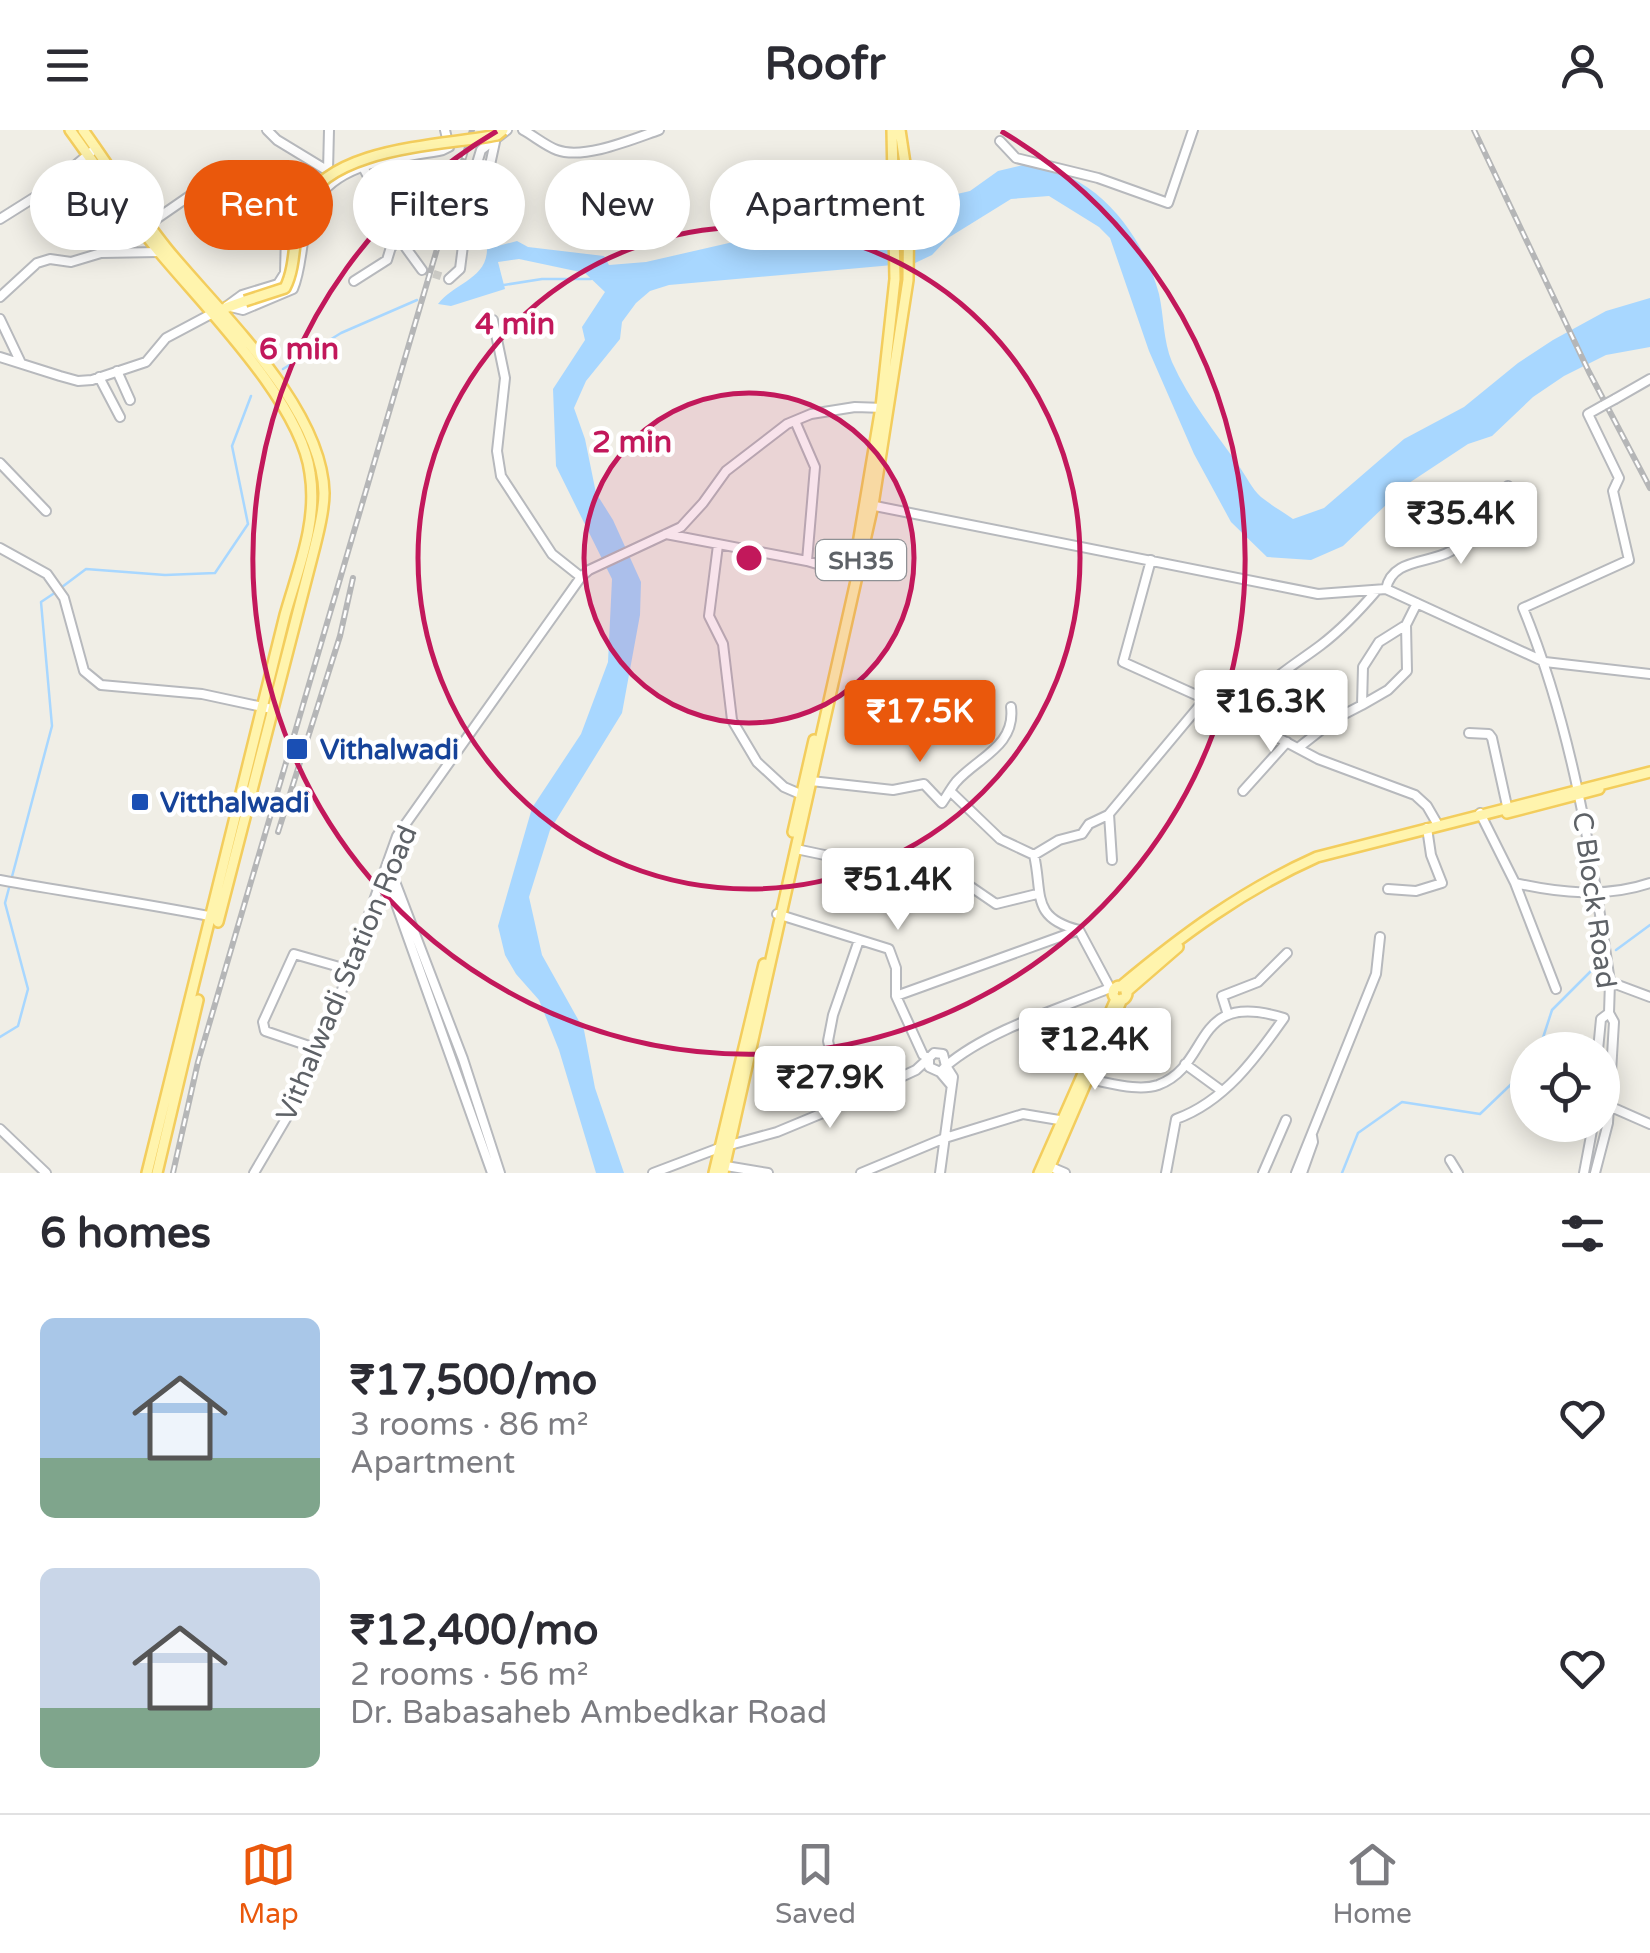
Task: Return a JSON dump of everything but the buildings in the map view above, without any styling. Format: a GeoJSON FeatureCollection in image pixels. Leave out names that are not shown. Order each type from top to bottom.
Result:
{"type":"FeatureCollection","features":[{"type":"Feature","properties":{"kind":"main road"},"geometry":{"type":"LineString","coordinates":[[70,130],[98,160]]}},
{"type":"Feature","properties":{"kind":"main road"},"geometry":{"type":"LineString","coordinates":[[83,130],[92,152],[159,252],[220,310]]}},
{"type":"Feature","properties":{"kind":"main road"},"geometry":{"type":"LineString","coordinates":[[220,310],[285,288],[303,205],[318,185],[336,172],[382,154],[497,135],[505,130]]}},
{"type":"Feature","properties":{"kind":"main road","name":"SH35"},"geometry":{"type":"LineString","coordinates":[[884,408],[896,279],[892,130]]}},
{"type":"Feature","properties":{"kind":"main road","name":"SH35"},"geometry":{"type":"LineString","coordinates":[[719,1169],[796,849],[804,796],[811,781],[870,504],[908,280],[909,190],[900,130]]}},
{"type":"Feature","properties":{"kind":"main road"},"geometry":{"type":"LineString","coordinates":[[147,1173],[168,1108],[324,490],[313,445],[292,404],[261,370],[220,310],[164,243]]}},
{"type":"Feature","properties":{"kind":"main road","name":"SH35"},"geometry":{"type":"LineString","coordinates":[[779,915],[855,575]]}},
{"type":"Feature","properties":{"kind":"main road"},"geometry":{"type":"LineString","coordinates":[[1481,816],[1507,806],[1650,774]]}},
{"type":"Feature","properties":{"kind":"main road"},"geometry":{"type":"LineString","coordinates":[[1044,1169],[1118,992],[1218,909],[1296,869],[1361,847],[1580,790]]}},
{"type":"Feature","properties":{"kind":"main road"},"geometry":{"type":"LineString","coordinates":[[1064,1121],[1087,1079],[1118,992]]}},
{"type":"Feature","properties":{"kind":"main road"},"geometry":{"type":"LineString","coordinates":[[157,1173],[168,1108]]}},
{"type":"Feature","properties":{"kind":"street"},"geometry":{"type":"LineString","coordinates":[[268,130],[310,160]]}},
{"type":"Feature","properties":{"kind":"street"},"geometry":{"type":"LineString","coordinates":[[328,160],[329,130]]}},
{"type":"Feature","properties":{"kind":"street"},"geometry":{"type":"LineString","coordinates":[[396,160],[443,150],[449,146],[445,130]]}},
{"type":"Feature","properties":{"kind":"street"},"geometry":{"type":"LineString","coordinates":[[492,160],[496,142],[505,130]]}},
{"type":"Feature","properties":{"kind":"street"},"geometry":{"type":"LineString","coordinates":[[522,130],[559,151],[578,152],[659,130]]}},
{"type":"Feature","properties":{"kind":"street"},"geometry":{"type":"LineString","coordinates":[[1000,141],[1016,158],[1098,178],[1168,203],[1193,130]]}},
{"type":"Feature","properties":{"kind":"street"},"geometry":{"type":"LineString","coordinates":[[449,279],[462,264],[471,183],[481,150],[496,142]]}},
{"type":"Feature","properties":{"kind":"street"},"geometry":{"type":"LineString","coordinates":[[0,220],[44,192],[92,152]]}},
{"type":"Feature","properties":{"kind":"street"},"geometry":{"type":"LineString","coordinates":[[220,310],[242,310],[292,290],[314,204],[334,182],[353,172]]}},
{"type":"Feature","properties":{"kind":"street"},"geometry":{"type":"LineString","coordinates":[[0,357],[78,381],[146,362],[166,338],[242,295],[278,284],[285,273],[286,250]]}},
{"type":"Feature","properties":{"kind":"street"},"geometry":{"type":"LineString","coordinates":[[354,281],[387,260],[389,250]]}},
{"type":"Feature","properties":{"kind":"street"},"geometry":{"type":"LineString","coordinates":[[408,250],[422,270]]}},
{"type":"Feature","properties":{"kind":"street"},"geometry":{"type":"LineString","coordinates":[[0,297],[37,263],[50,259],[71,262],[100,252],[159,252]]}},
{"type":"Feature","properties":{"kind":"street"},"geometry":{"type":"LineString","coordinates":[[0,319],[20,361]]}},
{"type":"Feature","properties":{"kind":"street"},"geometry":{"type":"LineString","coordinates":[[493,320],[505,378],[497,452],[501,476],[552,554],[585,574],[681,527],[704,503],[726,470],[795,421],[811,414],[854,407],[884,408]]}},
{"type":"Feature","properties":{"kind":"street"},"geometry":{"type":"LineString","coordinates":[[117,371],[130,400]]}},
{"type":"Feature","properties":{"kind":"street"},"geometry":{"type":"LineString","coordinates":[[100,377],[120,418]]}},
{"type":"Feature","properties":{"kind":"street","name":"C Block Road"},"geometry":{"type":"LineString","coordinates":[[1613,1032],[1598,892],[1580,790],[1545,662],[1523,608],[1629,560],[1613,491],[1619,478],[1588,414],[1650,380]]}},
{"type":"Feature","properties":{"kind":"street"},"geometry":{"type":"LineString","coordinates":[[795,421],[815,467],[807,562]]}},
{"type":"Feature","properties":{"kind":"street"},"geometry":{"type":"LineString","coordinates":[[0,464],[46,511]]}},
{"type":"Feature","properties":{"kind":"street"},"geometry":{"type":"LineString","coordinates":[[1508,486],[1525,515]]}},
{"type":"Feature","properties":{"kind":"street"},"geometry":{"type":"LineString","coordinates":[[870,504],[1318,594],[1382,590],[1545,662],[1650,674]]}},
{"type":"Feature","properties":{"kind":"street"},"geometry":{"type":"LineString","coordinates":[[1242,718],[1262,688],[1353,618],[1395,572],[1412,562],[1447,554],[1517,507]]}},
{"type":"Feature","properties":{"kind":"street"},"geometry":{"type":"LineString","coordinates":[[666,534],[855,575]]}},
{"type":"Feature","properties":{"kind":"street"},"geometry":{"type":"LineString","coordinates":[[718,546],[709,616],[726,654],[732,720],[757,762],[784,786],[804,796]]}},
{"type":"Feature","properties":{"kind":"street"},"geometry":{"type":"LineString","coordinates":[[0,548],[47,574],[64,598],[84,671],[101,685],[202,694],[268,708]]}},
{"type":"Feature","properties":{"kind":"street"},"geometry":{"type":"LineString","coordinates":[[1151,560],[1122,662],[1205,699],[1298,748],[1415,795],[1427,806],[1430,856],[1442,883],[1416,891],[1388,888]]}},
{"type":"Feature","properties":{"kind":"street","name":"Vithalwadi Station Road"},"geometry":{"type":"LineString","coordinates":[[254,1173],[287,1118],[318,1049],[388,870],[397,836],[585,574]]}},
{"type":"Feature","properties":{"kind":"street"},"geometry":{"type":"LineString","coordinates":[[1298,748],[1388,690],[1407,671],[1406,625],[1417,603]]}},
{"type":"Feature","properties":{"kind":"street"},"geometry":{"type":"LineString","coordinates":[[1362,705],[1363,667],[1370,653],[1379,642],[1406,625]]}},
{"type":"Feature","properties":{"kind":"street"},"geometry":{"type":"LineString","coordinates":[[1034,855],[1059,840],[1082,834],[1090,824],[1108,815],[1205,699]]}},
{"type":"Feature","properties":{"kind":"street"},"geometry":{"type":"LineString","coordinates":[[811,781],[893,790],[924,784],[942,803],[957,780],[999,747],[1013,721],[1011,708]]}},
{"type":"Feature","properties":{"kind":"street"},"geometry":{"type":"LineString","coordinates":[[1469,732],[1489,734],[1492,738],[1507,806]]}},
{"type":"Feature","properties":{"kind":"street"},"geometry":{"type":"LineString","coordinates":[[1243,790],[1287,742]]}},
{"type":"Feature","properties":{"kind":"street"},"geometry":{"type":"LineString","coordinates":[[950,792],[1000,839],[1034,855]]}},
{"type":"Feature","properties":{"kind":"street"},"geometry":{"type":"LineString","coordinates":[[1108,815],[1112,860]]}},
{"type":"Feature","properties":{"kind":"street"},"geometry":{"type":"LineString","coordinates":[[1481,816],[1516,882],[1556,989]]}},
{"type":"Feature","properties":{"kind":"street"},"geometry":{"type":"LineString","coordinates":[[796,849],[915,874],[939,865],[996,904],[1038,894]]}},
{"type":"Feature","properties":{"kind":"street"},"geometry":{"type":"LineString","coordinates":[[916,1070],[939,1069],[961,1054],[1118,992],[1079,930],[1054,920],[1042,907],[1034,855]]}},
{"type":"Feature","properties":{"kind":"street"},"geometry":{"type":"LineString","coordinates":[[388,870],[500,1173]]}},
{"type":"Feature","properties":{"kind":"street"},"geometry":{"type":"LineString","coordinates":[[0,880],[155,904],[216,918]]}},
{"type":"Feature","properties":{"kind":"street"},"geometry":{"type":"LineString","coordinates":[[1516,882],[1567,893],[1632,889],[1650,883]]}},
{"type":"Feature","properties":{"kind":"street"},"geometry":{"type":"LineString","coordinates":[[779,915],[889,949],[896,968],[896,996],[920,1048],[935,1055],[961,1054]]}},
{"type":"Feature","properties":{"kind":"street"},"geometry":{"type":"LineString","coordinates":[[896,996],[1079,930]]}},
{"type":"Feature","properties":{"kind":"street"},"geometry":{"type":"LineString","coordinates":[[1299,1173],[1376,974],[1380,937]]}},
{"type":"Feature","properties":{"kind":"street"},"geometry":{"type":"LineString","coordinates":[[844,1104],[828,1041],[859,940]]}},
{"type":"Feature","properties":{"kind":"street"},"geometry":{"type":"LineString","coordinates":[[1228,1015],[1222,996],[1258,982],[1287,953]]}},
{"type":"Feature","properties":{"kind":"street"},"geometry":{"type":"LineString","coordinates":[[318,1049],[265,1031],[263,1022],[294,954],[350,970]]}},
{"type":"Feature","properties":{"kind":"street"},"geometry":{"type":"LineString","coordinates":[[1610,982],[1650,997]]}},
{"type":"Feature","properties":{"kind":"street"},"geometry":{"type":"LineString","coordinates":[[1087,1079],[1154,1086],[1173,1077],[1223,1016],[1258,1010],[1284,1018],[1243,1072],[1202,1110],[1176,1119],[1166,1173]]}},
{"type":"Feature","properties":{"kind":"street","name":"C Block Road"},"geometry":{"type":"LineString","coordinates":[[1600,1032],[1601,1019],[1609,1013]]}},
{"type":"Feature","properties":{"kind":"street"},"geometry":{"type":"LineString","coordinates":[[653,1173],[723,1146],[776,1132],[844,1104],[916,1070],[935,1055]]}},
{"type":"Feature","properties":{"kind":"street"},"geometry":{"type":"LineString","coordinates":[[935,1055],[939,1069],[951,1085],[940,1173]]}},
{"type":"Feature","properties":{"kind":"street"},"geometry":{"type":"LineString","coordinates":[[935,1055],[939,1069]]}},
{"type":"Feature","properties":{"kind":"street"},"geometry":{"type":"LineString","coordinates":[[1184,1064],[1222,1091]]}},
{"type":"Feature","properties":{"kind":"street"},"geometry":{"type":"LineString","coordinates":[[472,1102],[492,1173]]}},
{"type":"Feature","properties":{"kind":"street"},"geometry":{"type":"LineString","coordinates":[[1620,1111],[1650,1124]]}},
{"type":"Feature","properties":{"kind":"street"},"geometry":{"type":"LineString","coordinates":[[861,1173],[946,1138],[1024,1114],[1064,1121]]}},
{"type":"Feature","properties":{"kind":"street"},"geometry":{"type":"LineString","coordinates":[[1263,1173],[1286,1120]]}},
{"type":"Feature","properties":{"kind":"street"},"geometry":{"type":"LineString","coordinates":[[0,1129],[46,1173]]}},
{"type":"Feature","properties":{"kind":"street"},"geometry":{"type":"LineString","coordinates":[[1590,1142],[1584,1172],[1595,1173]]}},
{"type":"Feature","properties":{"kind":"street","name":"C Block Road"},"geometry":{"type":"LineString","coordinates":[[1595,1173],[1601,1142]]}},
{"type":"Feature","properties":{"kind":"street"},"geometry":{"type":"LineString","coordinates":[[1450,1160],[1458,1173]]}},
{"type":"Feature","properties":{"kind":"street"},"geometry":{"type":"LineString","coordinates":[[719,1169],[768,1173]]}},
{"type":"Feature","properties":{"kind":"street"},"geometry":{"type":"LineString","coordinates":[[1044,1169],[1065,1173]]}},
{"type":"Feature","properties":{"kind":"water"},"geometry":{"type":"Polygon","coordinates":[[[1023,165],[1071,178],[1092,191],[1127,226],[1151,270],[1169,354],[1186,390],[1255,490],[1293,519],[1324,508],[1404,439],[1464,407],[1518,363],[1606,311],[1650,298],[1650,347],[1606,355],[1564,376],[1533,397],[1492,436],[1468,444],[1409,483],[1343,546],[1311,560],[1267,557],[1231,522],[1194,454],[1149,351],[1110,238],[1049,196],[1011,199],[960,231],[960,193],[970,191],[998,171],[1023,165]]]}},
{"type":"Feature","properties":{"kind":"water"},"geometry":{"type":"Polygon","coordinates":[[[525,245],[604,256],[609,265],[646,262],[710,247],[937,250],[915,263],[669,285],[650,291],[622,322],[620,339],[586,381],[574,408],[596,493],[641,582],[640,615],[622,713],[550,830],[529,897],[542,955],[584,1030],[595,1088],[624,1173],[596,1173],[559,1050],[539,1000],[505,955],[498,926],[532,808],[581,734],[608,662],[612,579],[556,466],[553,389],[585,340],[582,327],[605,292],[585,273],[519,259],[498,262],[505,289],[451,306],[438,304],[476,274],[487,250],[525,250],[525,245]]]}},
{"type":"Feature","properties":{"kind":"waterway"},"geometry":{"type":"LineString","coordinates":[[504,285],[542,279],[591,279]]}},
{"type":"Feature","properties":{"kind":"waterway"},"geometry":{"type":"LineString","coordinates":[[283,369],[341,333],[417,300]]}},
{"type":"Feature","properties":{"kind":"waterway"},"geometry":{"type":"LineString","coordinates":[[62,587],[86,569],[165,575],[215,573],[248,524],[232,446],[251,396]]}},
{"type":"Feature","properties":{"kind":"waterway"},"geometry":{"type":"LineString","coordinates":[[0,1037],[18,1026],[28,989],[5,903],[52,726],[41,602],[56,592]]}},
{"type":"Feature","properties":{"kind":"waterway"},"geometry":{"type":"LineString","coordinates":[[1616,950],[1650,925]]}},
{"type":"Feature","properties":{"kind":"waterway"},"geometry":{"type":"LineString","coordinates":[[1545,1032],[1552,1010],[1596,966]]}},
{"type":"Feature","properties":{"kind":"waterway"},"geometry":{"type":"LineString","coordinates":[[1342,1173],[1358,1133],[1402,1102],[1480,1114],[1510,1085]]}},
{"type":"Feature","properties":{"kind":"tunnel"},"geometry":{"type":"LineString","coordinates":[[422,270],[449,279]]}},
{"type":"Feature","properties":{"kind":"railway"},"geometry":{"type":"LineString","coordinates":[[173,1173],[198,1062],[472,130]]}},
{"type":"Feature","properties":{"kind":"railway"},"geometry":{"type":"LineString","coordinates":[[1474,130],[1589,372],[1650,488]]}},
{"type":"Feature","properties":{"kind":"railway"},"geometry":{"type":"LineString","coordinates":[[278,832],[340,636],[353,578]]}},
{"type":"Feature","properties":{"kind":"place","name":"Vithalwadi"},"geometry":{"type":"Point","coordinates":[297,749]}},
{"type":"Feature","properties":{"kind":"place","name":"Vitthalwadi"},"geometry":{"type":"Point","coordinates":[140,802]}}]}
